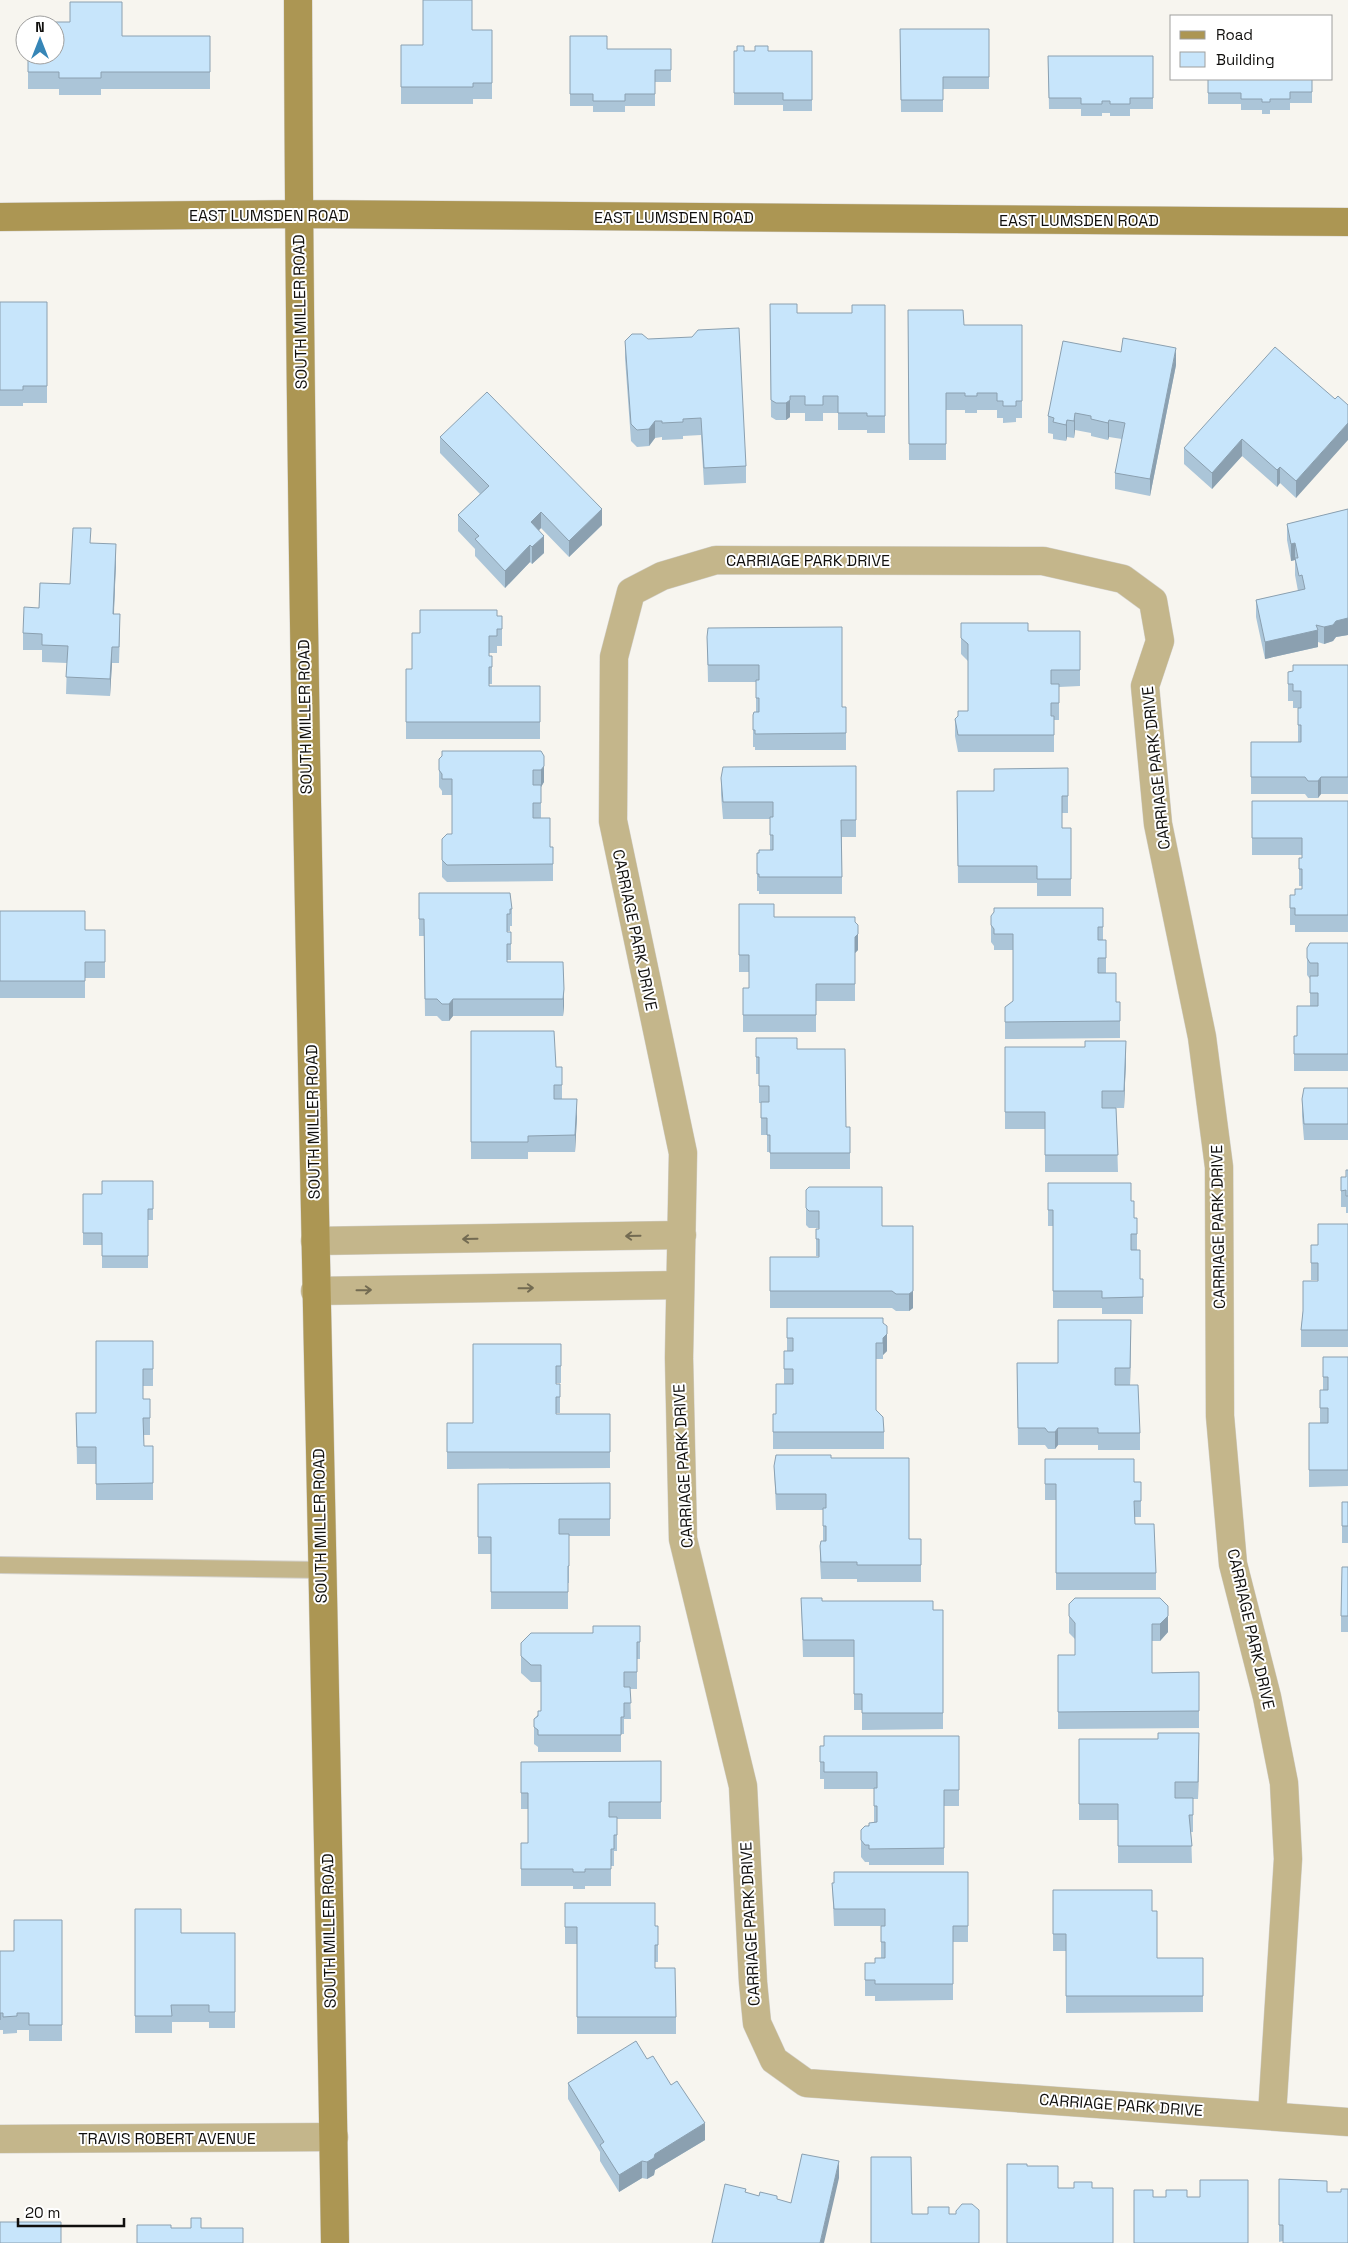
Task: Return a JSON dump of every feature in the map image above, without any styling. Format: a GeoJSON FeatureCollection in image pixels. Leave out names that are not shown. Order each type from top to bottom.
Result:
{"type":"FeatureCollection","features":[{"type":"Feature","properties":{"kind":"street","name":"SOUTH MILLER ROAD"},"geometry":{"type":"LineString","coordinates":[[298,0],[298,214],[307,878],[335,2243]]}},
{"type":"Feature","properties":{"kind":"street","name":"EAST LUMSDEN ROAD"},"geometry":{"type":"LineString","coordinates":[[0,217],[298,214],[1348,222]]}},
{"type":"Feature","properties":{"kind":"street","name":"CARRIAGE PARK DRIVE"},"geometry":{"type":"LineString","coordinates":[[1272,2115],[1288,1859],[1284,1783],[1267,1697],[1233,1564],[1220,1416],[1219,1167],[1202,1037],[1158,824],[1145,686],[1160,642],[1153,601],[1123,579],[1043,561],[716,560],[662,576],[631,592],[614,657],[613,821],[683,1154],[679,1358],[683,1539],[743,1786],[753,1982],[757,2023],[774,2060],[806,2083],[1272,2115],[1348,2122]]}},
{"type":"Feature","properties":{"kind":"street"},"geometry":{"type":"LineString","coordinates":[[315,1241],[682,1235]]}},
{"type":"Feature","properties":{"kind":"street"},"geometry":{"type":"LineString","coordinates":[[315,1291],[680,1286]]}},
{"type":"Feature","properties":{"kind":"street","name":"TRAVIS ROBERT AVENUE"},"geometry":{"type":"LineString","coordinates":[[0,2139],[334,2137]]}},
{"type":"Feature","properties":{"kind":"lane"},"geometry":{"type":"LineString","coordinates":[[0,1565],[322,1570]]}},
{"type":"Feature","properties":{"kind":"building"},"geometry":{"type":"Polygon","coordinates":[[[423,0],[472,0],[472,30],[492,30],[492,83],[473,83],[473,87],[401,87],[401,45],[423,45],[423,0]]]}},
{"type":"Feature","properties":{"kind":"building"},"geometry":{"type":"Polygon","coordinates":[[[70,2],[122,2],[122,36],[210,36],[210,72],[101,72],[101,78],[59,78],[59,72],[28,72],[28,65],[65,65],[65,22],[70,22],[70,2]]]}},
{"type":"Feature","properties":{"kind":"building"},"geometry":{"type":"Polygon","coordinates":[[[900,29],[989,29],[989,77],[943,77],[943,100],[901,100],[900,29]]]}},
{"type":"Feature","properties":{"kind":"building"},"geometry":{"type":"Polygon","coordinates":[[[570,36],[607,36],[607,49],[671,49],[671,70],[655,70],[655,94],[625,94],[625,101],[593,101],[593,94],[570,94],[570,36]]]}},
{"type":"Feature","properties":{"kind":"building"},"geometry":{"type":"Polygon","coordinates":[[[737,46],[744,46],[744,51],[755,51],[755,46],[768,46],[768,51],[812,51],[812,100],[783,100],[783,93],[734,93],[734,51],[737,51],[737,46]]]}},
{"type":"Feature","properties":{"kind":"building"},"geometry":{"type":"Polygon","coordinates":[[[1048,56],[1153,56],[1153,98],[1130,98],[1130,104],[1110,104],[1110,101],[1102,101],[1102,104],[1081,104],[1081,98],[1049,98],[1048,56]]]}},
{"type":"Feature","properties":{"kind":"building"},"geometry":{"type":"Polygon","coordinates":[[[1208,80],[1312,80],[1312,92],[1290,92],[1290,99],[1270,99],[1270,102],[1262,102],[1262,99],[1241,99],[1241,93],[1208,93],[1208,80]]]}},
{"type":"Feature","properties":{"kind":"building"},"geometry":{"type":"Polygon","coordinates":[[[0,302],[47,302],[47,386],[23,386],[23,390],[0,390],[0,302]]]}},
{"type":"Feature","properties":{"kind":"building"},"geometry":{"type":"Polygon","coordinates":[[[770,304],[797,304],[797,313],[852,313],[852,305],[885,305],[885,416],[867,416],[867,413],[838,413],[838,396],[823,396],[823,405],[805,405],[805,396],[790,396],[790,400],[786,403],[776,403],[771,400],[770,304]]]}},
{"type":"Feature","properties":{"kind":"building"},"geometry":{"type":"Polygon","coordinates":[[[908,310],[963,310],[964,325],[1022,325],[1022,401],[1016,401],[1016,406],[1003,406],[1003,401],[997,401],[997,393],[977,393],[977,396],[965,396],[965,393],[946,393],[946,444],[909,444],[908,310]]]}},
{"type":"Feature","properties":{"kind":"building"},"geometry":{"type":"Polygon","coordinates":[[[739,328],[746,466],[704,468],[701,418],[683,419],[683,422],[662,423],[662,421],[655,421],[649,429],[637,430],[631,424],[625,341],[632,334],[642,334],[648,339],[692,337],[698,330],[739,328]]]}},
{"type":"Feature","properties":{"kind":"building"},"geometry":{"type":"Polygon","coordinates":[[[1123,338],[1176,348],[1150,479],[1115,473],[1125,423],[1109,420],[1108,423],[1091,419],[1091,416],[1075,413],[1074,421],[1067,420],[1066,425],[1053,422],[1054,418],[1048,416],[1063,341],[1121,352],[1123,338]]]}},
{"type":"Feature","properties":{"kind":"building"},"geometry":{"type":"Polygon","coordinates":[[[1275,347],[1335,399],[1338,396],[1348,405],[1348,423],[1296,481],[1280,467],[1277,470],[1242,439],[1212,473],[1184,448],[1275,347]]]}},
{"type":"Feature","properties":{"kind":"building"},"geometry":{"type":"Polygon","coordinates":[[[487,392],[602,509],[569,541],[541,512],[531,522],[544,536],[532,547],[530,545],[505,571],[475,539],[479,536],[458,515],[489,486],[440,437],[487,392]]]}},
{"type":"Feature","properties":{"kind":"building"},"geometry":{"type":"Polygon","coordinates":[[[1348,509],[1348,618],[1324,627],[1316,625],[1318,630],[1265,642],[1256,600],[1305,589],[1302,575],[1299,576],[1295,558],[1298,558],[1295,543],[1291,544],[1287,524],[1348,509]]]}},
{"type":"Feature","properties":{"kind":"building"},"geometry":{"type":"Polygon","coordinates":[[[73,528],[91,528],[90,543],[116,544],[113,614],[120,614],[119,647],[112,647],[110,679],[66,677],[68,646],[42,645],[42,634],[23,633],[24,607],[39,608],[40,583],[70,584],[73,528]]]}},
{"type":"Feature","properties":{"kind":"building"},"geometry":{"type":"Polygon","coordinates":[[[420,610],[497,610],[497,616],[502,616],[502,629],[497,629],[497,636],[489,636],[489,656],[492,656],[492,667],[489,667],[489,686],[540,686],[540,722],[406,722],[406,669],[412,669],[412,633],[420,633],[420,610]]]}},
{"type":"Feature","properties":{"kind":"building"},"geometry":{"type":"Polygon","coordinates":[[[961,623],[1028,623],[1028,631],[1080,631],[1080,670],[1051,670],[1051,684],[1059,684],[1059,703],[1051,703],[1051,716],[1054,716],[1054,735],[958,735],[955,719],[958,716],[958,711],[968,711],[968,644],[961,638],[961,623]]]}},
{"type":"Feature","properties":{"kind":"building"},"geometry":{"type":"Polygon","coordinates":[[[842,627],[842,707],[846,707],[846,733],[755,734],[755,730],[753,730],[753,715],[754,712],[759,712],[759,698],[756,698],[756,680],[759,680],[759,665],[708,665],[708,628],[842,627]]]}},
{"type":"Feature","properties":{"kind":"building"},"geometry":{"type":"Polygon","coordinates":[[[1293,665],[1348,665],[1348,777],[1321,777],[1318,781],[1308,781],[1305,777],[1251,777],[1251,742],[1301,742],[1298,708],[1301,708],[1301,691],[1293,691],[1293,684],[1288,684],[1288,672],[1293,671],[1293,665]]]}},
{"type":"Feature","properties":{"kind":"building"},"geometry":{"type":"Polygon","coordinates":[[[442,751],[541,751],[544,756],[544,766],[541,770],[533,770],[533,785],[541,785],[541,803],[533,803],[533,818],[550,818],[550,847],[553,847],[553,864],[447,865],[442,860],[442,839],[447,834],[452,834],[452,779],[442,779],[442,774],[439,770],[439,759],[442,756],[442,751]]]}},
{"type":"Feature","properties":{"kind":"building"},"geometry":{"type":"Polygon","coordinates":[[[856,766],[856,820],[841,820],[842,877],[759,877],[759,874],[757,874],[757,853],[759,853],[759,850],[773,850],[773,835],[770,835],[770,817],[773,817],[773,802],[723,802],[721,778],[723,767],[856,766]]]}},
{"type":"Feature","properties":{"kind":"building"},"geometry":{"type":"Polygon","coordinates":[[[1068,768],[1068,796],[1062,796],[1062,828],[1071,828],[1071,879],[1037,879],[1037,866],[958,866],[957,791],[994,791],[994,769],[1068,768]]]}},
{"type":"Feature","properties":{"kind":"building"},"geometry":{"type":"Polygon","coordinates":[[[1252,801],[1348,801],[1348,915],[1295,915],[1295,908],[1290,908],[1290,895],[1295,895],[1295,889],[1302,889],[1302,869],[1299,869],[1299,858],[1302,858],[1302,838],[1252,838],[1252,801]]]}},
{"type":"Feature","properties":{"kind":"building"},"geometry":{"type":"Polygon","coordinates":[[[419,893],[510,893],[512,909],[510,909],[510,914],[507,914],[507,932],[511,932],[511,944],[507,944],[507,962],[563,962],[563,999],[453,999],[449,1004],[442,1004],[437,999],[425,999],[424,919],[419,919],[419,893]]]}},
{"type":"Feature","properties":{"kind":"building"},"geometry":{"type":"Polygon","coordinates":[[[739,904],[774,904],[774,917],[855,917],[855,922],[858,925],[858,934],[855,937],[855,984],[816,984],[816,1015],[743,1015],[743,988],[749,988],[749,955],[739,955],[739,904]]]}},
{"type":"Feature","properties":{"kind":"building"},"geometry":{"type":"Polygon","coordinates":[[[994,908],[1103,908],[1103,927],[1098,927],[1098,940],[1106,940],[1106,958],[1098,958],[1098,973],[1116,973],[1116,1002],[1120,1002],[1120,1021],[1005,1022],[1005,1007],[1013,1001],[1013,934],[994,934],[991,916],[994,908]]]}},
{"type":"Feature","properties":{"kind":"building"},"geometry":{"type":"Polygon","coordinates":[[[0,911],[85,911],[85,930],[105,930],[105,962],[85,962],[85,981],[0,981],[0,911]]]}},
{"type":"Feature","properties":{"kind":"building"},"geometry":{"type":"Polygon","coordinates":[[[1310,943],[1348,943],[1348,1054],[1294,1054],[1294,1036],[1297,1036],[1297,1006],[1318,1006],[1318,993],[1310,993],[1310,976],[1318,976],[1318,963],[1310,963],[1307,958],[1307,948],[1310,943]]]}},
{"type":"Feature","properties":{"kind":"building"},"geometry":{"type":"Polygon","coordinates":[[[471,1031],[554,1031],[556,1067],[562,1067],[562,1085],[554,1085],[554,1099],[577,1099],[575,1135],[528,1136],[528,1142],[471,1142],[471,1031]]]}},
{"type":"Feature","properties":{"kind":"building"},"geometry":{"type":"Polygon","coordinates":[[[756,1038],[797,1038],[797,1049],[845,1049],[846,1127],[850,1127],[850,1153],[770,1153],[770,1135],[767,1135],[767,1118],[761,1118],[761,1102],[769,1102],[769,1086],[759,1086],[759,1057],[756,1057],[756,1038]]]}},
{"type":"Feature","properties":{"kind":"building"},"geometry":{"type":"Polygon","coordinates":[[[1085,1041],[1126,1041],[1124,1091],[1102,1091],[1102,1108],[1116,1108],[1118,1155],[1045,1155],[1045,1112],[1005,1112],[1005,1047],[1085,1047],[1085,1041]]]}},
{"type":"Feature","properties":{"kind":"building"},"geometry":{"type":"Polygon","coordinates":[[[1304,1088],[1348,1088],[1348,1124],[1304,1124],[1302,1099],[1304,1088]]]}},
{"type":"Feature","properties":{"kind":"building"},"geometry":{"type":"Polygon","coordinates":[[[1346,1170],[1348,1170],[1348,1196],[1346,1196],[1346,1190],[1341,1191],[1341,1177],[1346,1177],[1346,1170]]]}},
{"type":"Feature","properties":{"kind":"building"},"geometry":{"type":"Polygon","coordinates":[[[102,1181],[153,1181],[153,1209],[148,1209],[148,1256],[102,1256],[102,1233],[83,1233],[83,1194],[102,1194],[102,1181]]]}},
{"type":"Feature","properties":{"kind":"building"},"geometry":{"type":"Polygon","coordinates":[[[1048,1183],[1131,1183],[1131,1201],[1134,1201],[1134,1218],[1137,1218],[1137,1234],[1131,1234],[1131,1250],[1140,1250],[1140,1279],[1143,1279],[1143,1297],[1102,1298],[1102,1291],[1053,1291],[1053,1210],[1048,1210],[1048,1183]]]}},
{"type":"Feature","properties":{"kind":"building"},"geometry":{"type":"Polygon","coordinates":[[[809,1187],[882,1187],[882,1226],[913,1226],[913,1291],[909,1294],[896,1294],[892,1291],[770,1291],[770,1257],[819,1257],[819,1239],[816,1239],[816,1229],[819,1229],[819,1211],[809,1211],[806,1208],[806,1190],[809,1187]]]}},
{"type":"Feature","properties":{"kind":"building"},"geometry":{"type":"Polygon","coordinates":[[[1318,1224],[1348,1224],[1348,1330],[1301,1330],[1303,1281],[1318,1281],[1318,1263],[1311,1263],[1311,1245],[1318,1245],[1318,1224]]]}},
{"type":"Feature","properties":{"kind":"building"},"geometry":{"type":"Polygon","coordinates":[[[787,1318],[883,1318],[883,1323],[887,1326],[887,1334],[883,1338],[883,1343],[876,1343],[876,1410],[883,1417],[884,1432],[773,1432],[773,1414],[776,1414],[776,1384],[793,1384],[793,1369],[784,1369],[784,1351],[793,1351],[793,1338],[787,1338],[787,1318]]]}},
{"type":"Feature","properties":{"kind":"building"},"geometry":{"type":"Polygon","coordinates":[[[1058,1320],[1131,1320],[1130,1368],[1115,1368],[1115,1385],[1138,1385],[1140,1433],[1098,1433],[1098,1428],[1058,1428],[1055,1432],[1048,1432],[1045,1428],[1018,1428],[1017,1363],[1058,1363],[1058,1320]]]}},
{"type":"Feature","properties":{"kind":"building"},"geometry":{"type":"Polygon","coordinates":[[[96,1341],[153,1341],[153,1369],[143,1369],[143,1399],[150,1399],[150,1418],[143,1418],[144,1446],[153,1446],[153,1483],[96,1484],[96,1447],[77,1447],[76,1413],[96,1413],[96,1341]]]}},
{"type":"Feature","properties":{"kind":"building"},"geometry":{"type":"Polygon","coordinates":[[[473,1344],[561,1344],[561,1366],[556,1366],[556,1384],[560,1384],[560,1397],[556,1397],[556,1414],[610,1414],[610,1452],[447,1452],[447,1423],[473,1423],[473,1344]]]}},
{"type":"Feature","properties":{"kind":"building"},"geometry":{"type":"Polygon","coordinates":[[[1323,1357],[1348,1357],[1348,1470],[1309,1470],[1309,1423],[1328,1423],[1328,1408],[1320,1408],[1320,1390],[1328,1390],[1328,1377],[1323,1377],[1323,1357]]]}},
{"type":"Feature","properties":{"kind":"building"},"geometry":{"type":"Polygon","coordinates":[[[776,1455],[831,1455],[831,1458],[909,1458],[909,1539],[921,1539],[921,1565],[857,1565],[857,1562],[821,1562],[821,1541],[826,1541],[826,1526],[823,1526],[823,1508],[826,1508],[826,1494],[776,1494],[774,1466],[776,1455]]]}},
{"type":"Feature","properties":{"kind":"building"},"geometry":{"type":"Polygon","coordinates":[[[1045,1459],[1134,1459],[1134,1482],[1141,1482],[1141,1501],[1134,1501],[1135,1524],[1154,1524],[1156,1573],[1056,1573],[1056,1484],[1045,1484],[1045,1459]]]}},
{"type":"Feature","properties":{"kind":"building"},"geometry":{"type":"Polygon","coordinates":[[[610,1483],[610,1519],[559,1519],[559,1534],[569,1534],[568,1592],[491,1592],[491,1537],[478,1537],[478,1484],[610,1483]]]}},
{"type":"Feature","properties":{"kind":"building"},"geometry":{"type":"Polygon","coordinates":[[[1342,1502],[1348,1502],[1348,1526],[1342,1526],[1342,1502]]]}},
{"type":"Feature","properties":{"kind":"building"},"geometry":{"type":"Polygon","coordinates":[[[1342,1567],[1348,1567],[1348,1616],[1341,1616],[1342,1567]]]}},
{"type":"Feature","properties":{"kind":"building"},"geometry":{"type":"Polygon","coordinates":[[[801,1598],[822,1598],[822,1601],[933,1601],[933,1610],[943,1610],[943,1713],[862,1713],[862,1694],[854,1694],[854,1640],[803,1640],[801,1598]]]}},
{"type":"Feature","properties":{"kind":"building"},"geometry":{"type":"Polygon","coordinates":[[[1075,1598],[1160,1598],[1168,1606],[1168,1616],[1160,1624],[1152,1624],[1152,1673],[1199,1672],[1199,1711],[1058,1712],[1058,1655],[1075,1655],[1075,1623],[1069,1616],[1069,1604],[1075,1598]]]}},
{"type":"Feature","properties":{"kind":"building"},"geometry":{"type":"Polygon","coordinates":[[[593,1626],[640,1626],[640,1642],[637,1642],[637,1672],[624,1672],[624,1687],[630,1687],[631,1703],[624,1703],[624,1717],[621,1717],[621,1735],[538,1735],[538,1730],[534,1727],[534,1719],[538,1716],[538,1711],[541,1711],[541,1665],[531,1665],[521,1656],[521,1643],[531,1633],[593,1633],[593,1626]]]}},
{"type":"Feature","properties":{"kind":"building"},"geometry":{"type":"Polygon","coordinates":[[[1158,1733],[1199,1733],[1198,1782],[1175,1782],[1175,1798],[1193,1798],[1193,1815],[1189,1815],[1192,1846],[1118,1846],[1118,1804],[1079,1804],[1079,1739],[1158,1739],[1158,1733]]]}},
{"type":"Feature","properties":{"kind":"building"},"geometry":{"type":"Polygon","coordinates":[[[824,1736],[959,1736],[959,1790],[944,1790],[944,1848],[869,1849],[869,1845],[865,1845],[861,1840],[861,1830],[865,1826],[869,1826],[869,1823],[877,1822],[877,1806],[874,1806],[874,1788],[877,1788],[877,1772],[824,1772],[824,1762],[820,1762],[820,1746],[824,1746],[824,1736]]]}},
{"type":"Feature","properties":{"kind":"building"},"geometry":{"type":"Polygon","coordinates":[[[661,1761],[661,1802],[609,1802],[609,1817],[617,1817],[617,1835],[614,1835],[614,1849],[611,1849],[611,1869],[585,1869],[585,1872],[573,1872],[573,1869],[521,1869],[521,1843],[528,1843],[528,1793],[521,1793],[521,1762],[661,1761]]]}},
{"type":"Feature","properties":{"kind":"building"},"geometry":{"type":"Polygon","coordinates":[[[834,1872],[968,1872],[968,1926],[953,1926],[953,1984],[875,1984],[875,1980],[865,1980],[865,1963],[875,1963],[875,1958],[885,1958],[885,1942],[881,1942],[881,1926],[885,1926],[885,1909],[834,1909],[832,1883],[834,1883],[834,1872]]]}},
{"type":"Feature","properties":{"kind":"building"},"geometry":{"type":"Polygon","coordinates":[[[1053,1890],[1152,1890],[1152,1911],[1157,1911],[1157,1958],[1203,1958],[1203,1996],[1066,1996],[1066,1934],[1053,1934],[1053,1890]]]}},
{"type":"Feature","properties":{"kind":"building"},"geometry":{"type":"Polygon","coordinates":[[[565,1903],[655,1903],[655,1926],[658,1926],[658,1945],[655,1945],[655,1968],[675,1968],[676,2017],[577,2017],[577,1927],[565,1927],[565,1903]]]}},
{"type":"Feature","properties":{"kind":"building"},"geometry":{"type":"Polygon","coordinates":[[[135,1909],[181,1909],[181,1933],[235,1933],[235,2012],[209,2012],[209,2005],[171,2005],[172,2016],[135,2016],[135,1909]]]}},
{"type":"Feature","properties":{"kind":"building"},"geometry":{"type":"Polygon","coordinates":[[[14,1920],[62,1920],[62,2025],[29,2025],[29,2013],[17,2013],[17,2016],[3,2017],[3,2013],[0,2013],[0,1951],[14,1951],[14,1920]]]}},
{"type":"Feature","properties":{"kind":"building"},"geometry":{"type":"Polygon","coordinates":[[[636,2041],[647,2059],[653,2056],[671,2085],[677,2081],[705,2123],[655,2154],[654,2158],[647,2162],[642,2161],[619,2175],[600,2145],[604,2142],[568,2083],[636,2041]]]}},
{"type":"Feature","properties":{"kind":"building"},"geometry":{"type":"Polygon","coordinates":[[[802,2154],[839,2161],[820,2243],[712,2243],[725,2184],[746,2189],[745,2192],[759,2196],[760,2192],[777,2196],[777,2199],[791,2203],[802,2154]]]}},
{"type":"Feature","properties":{"kind":"building"},"geometry":{"type":"Polygon","coordinates":[[[871,2157],[911,2157],[912,2214],[928,2214],[928,2207],[949,2207],[949,2214],[956,2214],[956,2211],[962,2204],[972,2204],[979,2210],[979,2243],[871,2243],[871,2157]]]}},
{"type":"Feature","properties":{"kind":"building"},"geometry":{"type":"Polygon","coordinates":[[[1007,2164],[1058,2166],[1058,2188],[1074,2188],[1074,2182],[1092,2182],[1092,2188],[1113,2188],[1113,2243],[1007,2243],[1007,2164]]]}},
{"type":"Feature","properties":{"kind":"building"},"geometry":{"type":"Polygon","coordinates":[[[1279,2179],[1327,2181],[1327,2192],[1341,2192],[1341,2189],[1348,2189],[1348,2243],[1283,2243],[1283,2225],[1279,2225],[1279,2179]]]}},
{"type":"Feature","properties":{"kind":"building"},"geometry":{"type":"Polygon","coordinates":[[[1200,2180],[1248,2180],[1248,2243],[1134,2243],[1134,2190],[1153,2190],[1153,2197],[1166,2197],[1166,2190],[1187,2190],[1187,2197],[1200,2197],[1200,2180]]]}},
{"type":"Feature","properties":{"kind":"building"},"geometry":{"type":"Polygon","coordinates":[[[191,2218],[201,2218],[201,2228],[243,2228],[243,2243],[137,2243],[137,2225],[171,2225],[171,2228],[191,2228],[191,2218]]]}},
{"type":"Feature","properties":{"kind":"building"},"geometry":{"type":"Polygon","coordinates":[[[0,2222],[61,2222],[61,2243],[0,2243],[0,2222]]]}}]}
